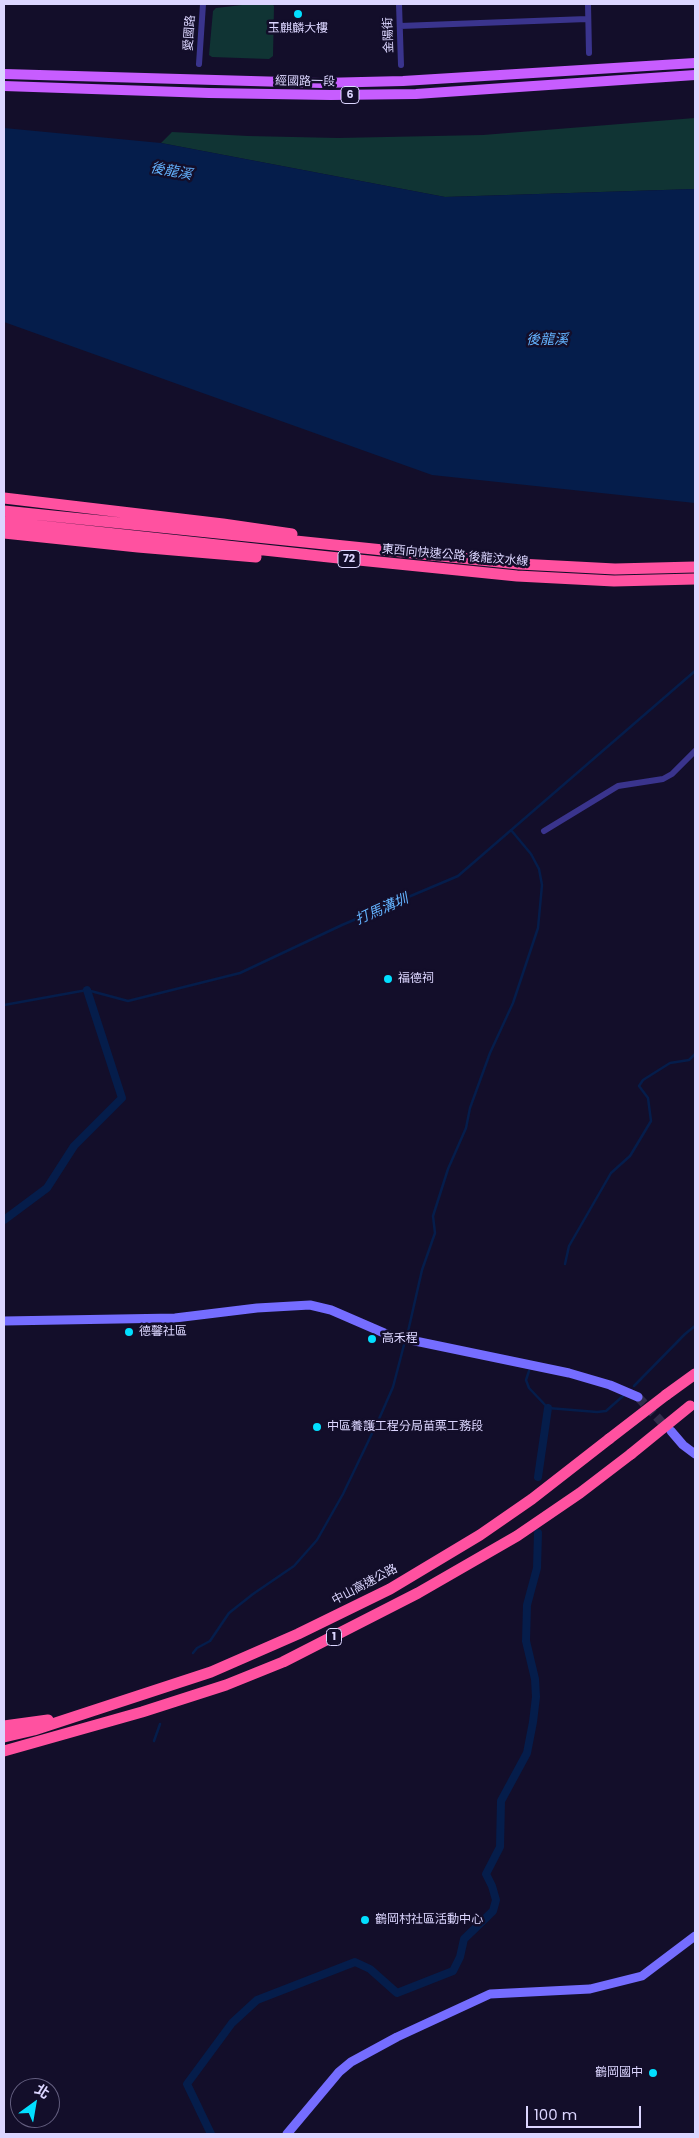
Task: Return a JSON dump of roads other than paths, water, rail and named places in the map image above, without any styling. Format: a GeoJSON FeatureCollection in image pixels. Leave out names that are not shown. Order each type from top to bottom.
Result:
{"type":"FeatureCollection","features":[{"type":"Feature","properties":{"kind":"highway"},"geometry":{"type":"LineString","coordinates":[[4,498],[223,524],[325,539],[355,548]]}},
{"type":"Feature","properties":{"kind":"highway","name":"東西向快速公路 後龍汶水線"},"geometry":{"type":"LineString","coordinates":[[4,510],[519,564],[606,569],[695,567]]}},
{"type":"Feature","properties":{"kind":"highway","name":"東西向快速公路 後龍汶水線"},"geometry":{"type":"LineString","coordinates":[[4,522],[329,557],[570,580],[695,579]]}},
{"type":"Feature","properties":{"kind":"highway"},"geometry":{"type":"LineString","coordinates":[[4,533],[138,547],[297,560],[329,557]]}},
{"type":"Feature","properties":{"kind":"highway","name":"中山高速公路"},"geometry":{"type":"LineString","coordinates":[[4,1737],[34,1730],[220,1668],[281,1642],[390,1589],[480,1535],[532,1499],[695,1374]]}},
{"type":"Feature","properties":{"kind":"highway","name":"1"},"geometry":{"type":"LineString","coordinates":[[4,1751],[142,1712],[226,1685],[283,1662],[418,1593],[517,1536],[580,1493],[693,1404]]}},
{"type":"Feature","properties":{"kind":"highway"},"geometry":{"type":"LineString","coordinates":[[4,1726],[72,1716]]}},
{"type":"Feature","properties":{"kind":"main road","name":"經國路一段"},"geometry":{"type":"LineString","coordinates":[[4,74],[330,83],[432,79],[695,63]]}},
{"type":"Feature","properties":{"kind":"main road","name":"經國路一段"},"geometry":{"type":"LineString","coordinates":[[4,86],[219,93],[416,94],[695,74]]}},
{"type":"Feature","properties":{"kind":"street","name":"愛國路"},"geometry":{"type":"LineString","coordinates":[[199,64],[203,4]]}},
{"type":"Feature","properties":{"kind":"street","name":"金陽街"},"geometry":{"type":"LineString","coordinates":[[399,4],[401,65]]}},
{"type":"Feature","properties":{"kind":"street"},"geometry":{"type":"LineString","coordinates":[[588,4],[589,53]]}},
{"type":"Feature","properties":{"kind":"street"},"geometry":{"type":"LineString","coordinates":[[400,26],[587,19]]}},
{"type":"Feature","properties":{"kind":"street"},"geometry":{"type":"LineString","coordinates":[[544,831],[618,786],[662,779],[672,774],[695,751]]}},
{"type":"Feature","properties":{"kind":"street"},"geometry":{"type":"LineString","coordinates":[[4,1321],[196,1317],[257,1308],[310,1305],[331,1310],[390,1336],[568,1373],[638,1397]]}},
{"type":"Feature","properties":{"kind":"street"},"geometry":{"type":"LineString","coordinates":[[671,1432],[695,1454]]}},
{"type":"Feature","properties":{"kind":"street"},"geometry":{"type":"LineString","coordinates":[[287,2134],[339,2072],[351,2062],[397,2037],[490,1994],[590,1989],[642,1976],[695,1936]]}},
{"type":"Feature","properties":{"kind":"water","name":"後龍溪"},"geometry":{"type":"Polygon","coordinates":[[[4,128],[161,143],[445,197],[695,189],[695,503],[432,475],[4,322],[4,128]]]}},
{"type":"Feature","properties":{"kind":"waterway","name":"打馬溝圳"},"geometry":{"type":"LineString","coordinates":[[4,1005],[87,990],[128,1001],[240,973],[342,925],[458,876],[695,671]]}},
{"type":"Feature","properties":{"kind":"waterway"},"geometry":{"type":"LineString","coordinates":[[407,1336],[422,1270],[435,1233],[433,1216],[448,1169],[466,1128],[470,1108],[490,1053],[513,1003],[538,928],[542,885],[539,869],[531,854],[511,830]]}},
{"type":"Feature","properties":{"kind":"waterway"},"geometry":{"type":"LineString","coordinates":[[4,1220],[47,1188],[74,1146],[122,1098],[87,990]]}},
{"type":"Feature","properties":{"kind":"waterway"},"geometry":{"type":"LineString","coordinates":[[565,1264],[569,1246],[611,1173],[630,1156],[651,1121],[648,1098],[639,1086],[643,1080],[670,1063],[689,1060],[695,1054]]}},
{"type":"Feature","properties":{"kind":"waterway"},"geometry":{"type":"LineString","coordinates":[[634,1386],[695,1326]]}},
{"type":"Feature","properties":{"kind":"waterway"},"geometry":{"type":"LineString","coordinates":[[193,1653],[197,1648],[210,1641],[229,1613],[294,1566],[317,1540],[343,1494],[379,1419],[393,1387],[405,1341]]}},
{"type":"Feature","properties":{"kind":"waterway"},"geometry":{"type":"LineString","coordinates":[[529,1371],[526,1380],[529,1388],[548,1408],[606,1411],[623,1396]]}},
{"type":"Feature","properties":{"kind":"waterway"},"geometry":{"type":"LineString","coordinates":[[538,1477],[548,1408]]}},
{"type":"Feature","properties":{"kind":"waterway"},"geometry":{"type":"LineString","coordinates":[[211,2134],[187,2084],[232,2023],[257,2000],[355,1962],[370,1969],[397,1993],[453,1971],[460,1957],[464,1939],[493,1911],[496,1900],[486,1874],[500,1847],[501,1801],[527,1753],[536,1697],[535,1679],[526,1641],[527,1605],[537,1568],[538,1533]]}},
{"type":"Feature","properties":{"kind":"waterway"},"geometry":{"type":"LineString","coordinates":[[154,1741],[160,1724]]}},
{"type":"Feature","properties":{"kind":"tunnel"},"geometry":{"type":"LineString","coordinates":[[638,1397],[669,1430]]}},
{"type":"Feature","properties":{"kind":"place","name":"玉麒麟大樓"},"geometry":{"type":"Point","coordinates":[298,14]}},
{"type":"Feature","properties":{"kind":"place","name":"福德祠"},"geometry":{"type":"Point","coordinates":[388,979]}},
{"type":"Feature","properties":{"kind":"place","name":"德馨社區"},"geometry":{"type":"Point","coordinates":[129,1332]}},
{"type":"Feature","properties":{"kind":"place","name":"高禾程"},"geometry":{"type":"Point","coordinates":[372,1339]}},
{"type":"Feature","properties":{"kind":"place","name":"中區養護工程分局苗栗工務段"},"geometry":{"type":"Point","coordinates":[317,1427]}},
{"type":"Feature","properties":{"kind":"place","name":"鶴岡村社區活動中心"},"geometry":{"type":"Point","coordinates":[365,1920]}},
{"type":"Feature","properties":{"kind":"place","name":"鶴岡國中"},"geometry":{"type":"Point","coordinates":[653,2073]}}]}
